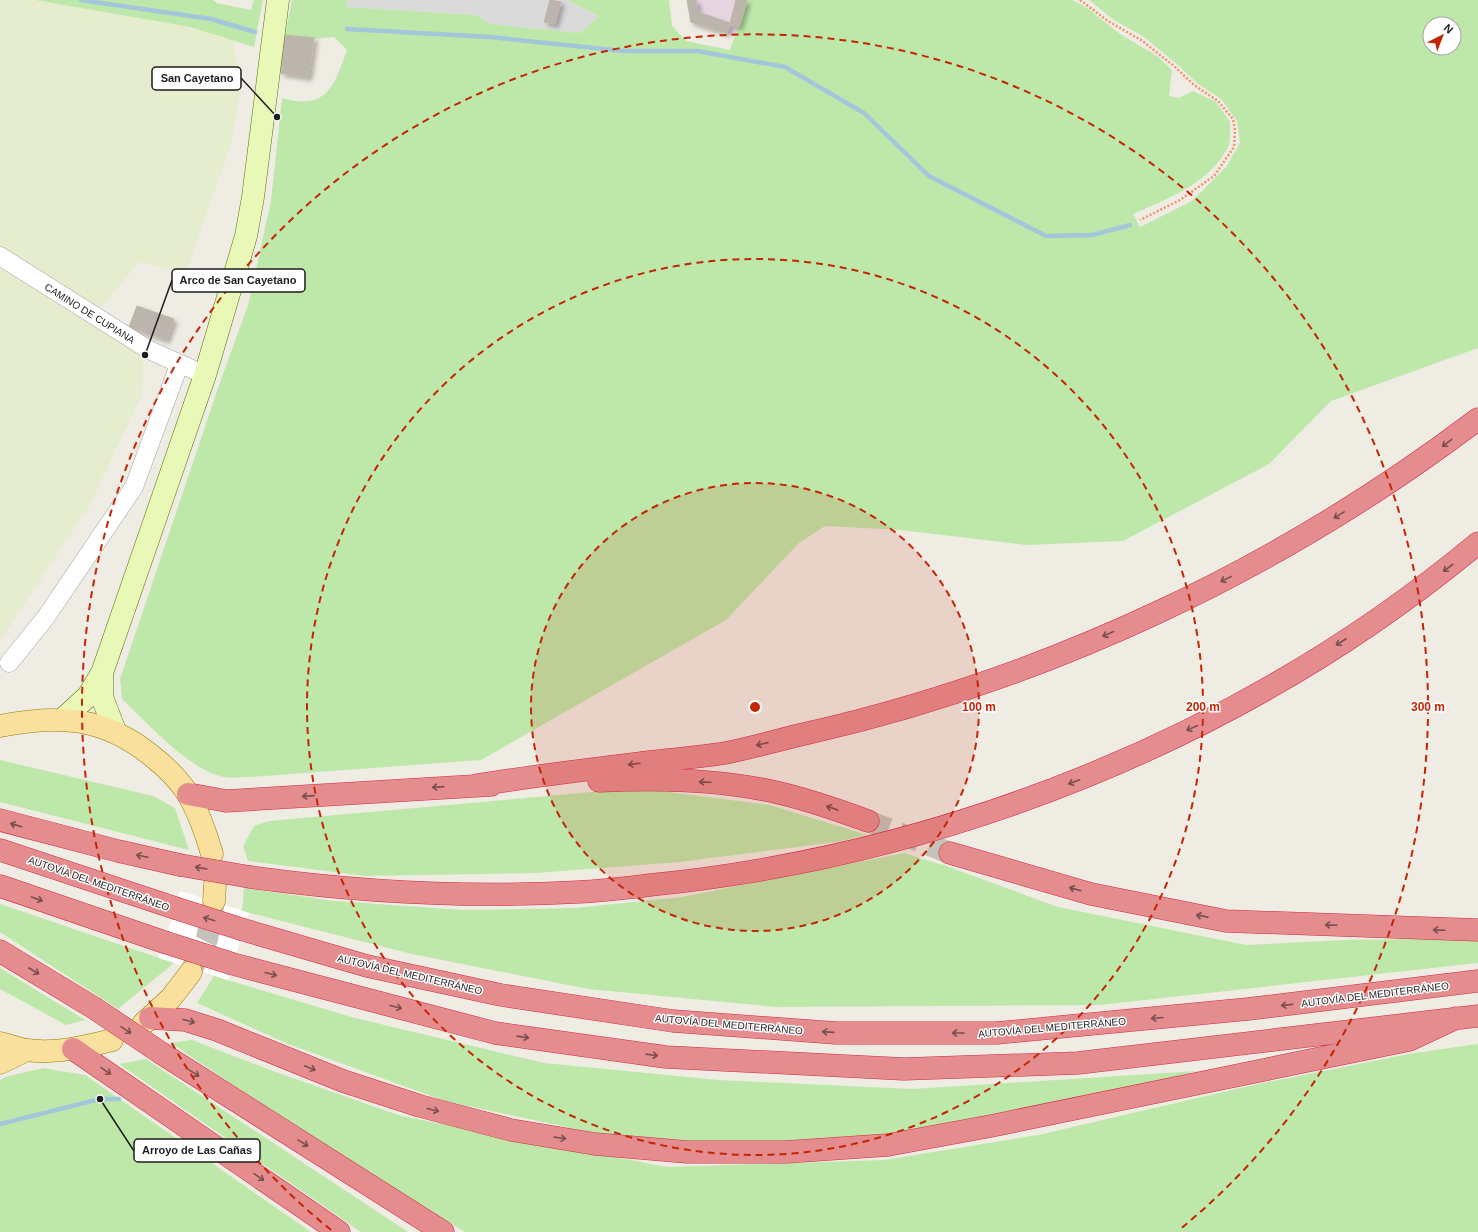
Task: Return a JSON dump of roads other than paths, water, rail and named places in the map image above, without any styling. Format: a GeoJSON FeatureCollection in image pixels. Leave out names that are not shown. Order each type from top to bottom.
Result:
{"type":"FeatureCollection","features":[{"type":"Feature","properties":{"kind":"highway"},"geometry":{"type":"LineString","coordinates":[[477,785],[530,776],[725,753],[867,720],[975,686],[1077,648],[1256,564],[1351,508],[1432,454],[1478,420]]}},
{"type":"Feature","properties":{"kind":"highway"},"geometry":{"type":"LineString","coordinates":[[0,820],[118,851],[180,865],[315,886],[392,892],[466,894],[580,892],[692,881],[769,870],[850,853],[1020,803],[1092,774],[1197,726],[1294,673],[1388,611],[1452,565],[1478,543]]}},
{"type":"Feature","properties":{"kind":"highway"},"geometry":{"type":"LineString","coordinates":[[188,794],[226,802],[477,785],[528,785],[636,780],[711,782],[775,792],[828,807],[868,821]]}},
{"type":"Feature","properties":{"kind":"highway","name":"AUTOVÍA DEL MEDITERRÁNEO"},"geometry":{"type":"LineString","coordinates":[[0,850],[244,930],[367,966],[501,995],[673,1021],[836,1033],[996,1033],[1248,1010],[1478,981]]}},
{"type":"Feature","properties":{"kind":"highway"},"geometry":{"type":"LineString","coordinates":[[950,853],[1091,894],[1226,921],[1478,930]]}},
{"type":"Feature","properties":{"kind":"highway"},"geometry":{"type":"LineString","coordinates":[[0,886],[233,964],[495,1033],[666,1057],[904,1069],[1078,1063],[1308,1038],[1478,1016]]}},
{"type":"Feature","properties":{"kind":"highway"},"geometry":{"type":"LineString","coordinates":[[0,951],[94,1008],[443,1232]]}},
{"type":"Feature","properties":{"kind":"highway"},"geometry":{"type":"LineString","coordinates":[[147,1021],[185,1020],[217,1030],[343,1081],[420,1106],[511,1130],[595,1144],[687,1152],[778,1152],[888,1145],[991,1126],[1409,1040],[1456,1018]]}},
{"type":"Feature","properties":{"kind":"highway"},"geometry":{"type":"LineString","coordinates":[[74,1049],[339,1232]]}},
{"type":"Feature","properties":{"kind":"main road"},"geometry":{"type":"LineString","coordinates":[[63,719],[88,696],[102,673],[205,375],[246,236],[278,0]]}},
{"type":"Feature","properties":{"kind":"main road"},"geometry":{"type":"LineString","coordinates":[[102,673],[102,697],[115,731]]}},
{"type":"Feature","properties":{"kind":"main road"},"geometry":{"type":"LineString","coordinates":[[0,726],[21,722],[63,719],[90,723],[115,731],[136,743],[165,767],[188,794],[203,825],[212,854]]}},
{"type":"Feature","properties":{"kind":"main road"},"geometry":{"type":"LineString","coordinates":[[147,1021],[171,998],[191,972]]}},
{"type":"Feature","properties":{"kind":"main road"},"geometry":{"type":"LineString","coordinates":[[0,1043],[27,1050],[74,1049],[112,1040]]}},
{"type":"Feature","properties":{"kind":"main road"},"geometry":{"type":"LineString","coordinates":[[0,1063],[27,1050]]}},
{"type":"Feature","properties":{"kind":"street","name":"CAMINO DE CUPIANA"},"geometry":{"type":"LineString","coordinates":[[0,256],[148,350],[179,365],[205,375]]}},
{"type":"Feature","properties":{"kind":"street"},"geometry":{"type":"LineString","coordinates":[[10,663],[46,618],[134,487],[179,365]]}},
{"type":"Feature","properties":{"kind":"waterway"},"geometry":{"type":"LineString","coordinates":[[81,0],[211,19],[255,32]]}},
{"type":"Feature","properties":{"kind":"waterway"},"geometry":{"type":"LineString","coordinates":[[347,29],[490,37],[623,51],[697,51],[785,67],[864,113],[929,176],[1046,236],[1092,235],[1130,225]]}},
{"type":"Feature","properties":{"kind":"waterway"},"geometry":{"type":"LineString","coordinates":[[0,1124],[100,1099],[119,1099]]}},
{"type":"Feature","properties":{"kind":"tunnel"},"geometry":{"type":"LineString","coordinates":[[868,821],[950,853]]}},
{"type":"Feature","properties":{"kind":"tunnel"},"geometry":{"type":"LineString","coordinates":[[191,971],[207,939],[214,901]]}},
{"type":"Feature","properties":{"kind":"place","name":"San Cayetano"},"geometry":{"type":"Point","coordinates":[277,117]}},
{"type":"Feature","properties":{"kind":"place","name":"Arco de San Cayetano"},"geometry":{"type":"Point","coordinates":[145,355]}},
{"type":"Feature","properties":{"kind":"place","name":"Arroyo de Las Cañas"},"geometry":{"type":"Point","coordinates":[100,1099]}}]}
